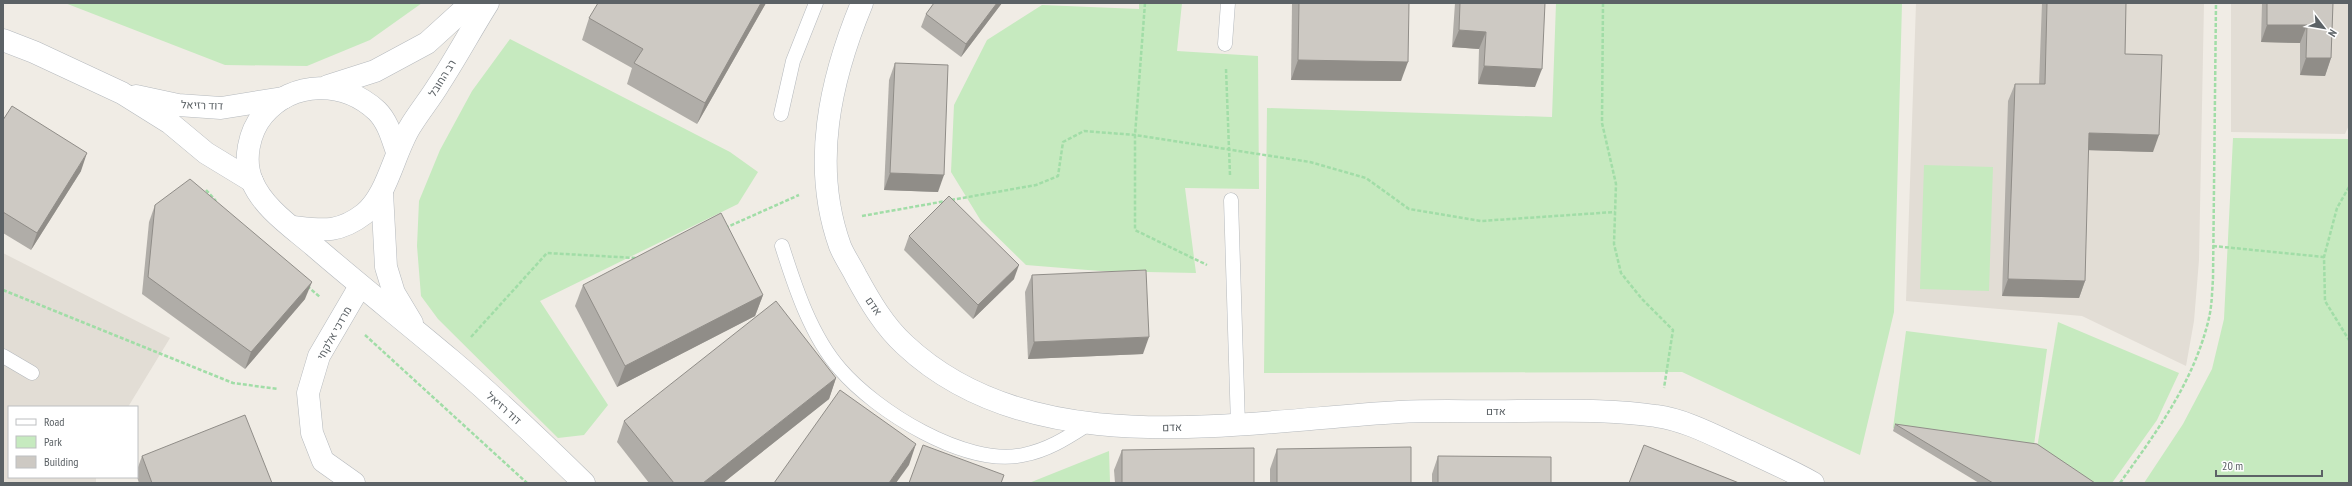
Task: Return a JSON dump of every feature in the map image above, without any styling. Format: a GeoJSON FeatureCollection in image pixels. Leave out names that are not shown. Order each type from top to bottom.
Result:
{"type":"FeatureCollection","features":[{"type":"Feature","properties":{"kind":"street"},"geometry":{"type":"LineString","coordinates":[[252,181],[249,149],[252,131],[270,108],[283,98],[302,91],[324,87],[374,71],[421,47],[471,3]]}},
{"type":"Feature","properties":{"kind":"street","name":"רב החובל"},"geometry":{"type":"LineString","coordinates":[[382,192],[397,152],[488,3]]}},
{"type":"Feature","properties":{"kind":"street","name":"אדם"},"geometry":{"type":"LineString","coordinates":[[862,3],[846,40],[832,89],[826,135],[828,196],[840,247],[870,302],[904,345],[945,375],[989,399],[1048,416],[1091,423],[1162,428],[1238,425],[1402,412],[1609,411],[1660,416],[1706,432],[1813,483]]}},
{"type":"Feature","properties":{"kind":"street","name":"דוד רזיאל"},"geometry":{"type":"LineString","coordinates":[[3,40],[34,52],[122,93],[170,123],[206,153],[252,181],[271,209],[360,286],[451,360],[584,483]]}},
{"type":"Feature","properties":{"kind":"street"},"geometry":{"type":"LineString","coordinates":[[324,87],[349,92],[378,112],[390,129],[397,152]]}},
{"type":"Feature","properties":{"kind":"street","name":"דוד רזיאל"},"geometry":{"type":"LineString","coordinates":[[122,93],[178,105],[221,108],[283,98]]}},
{"type":"Feature","properties":{"kind":"street"},"geometry":{"type":"LineString","coordinates":[[292,227],[325,231],[349,224],[365,213],[382,192]]}},
{"type":"Feature","properties":{"kind":"street","name":"דוד רזיאל"},"geometry":{"type":"LineString","coordinates":[[382,192],[386,267],[394,293],[420,336]]}},
{"type":"Feature","properties":{"kind":"street","name":"מרדכי אלקחי"},"geometry":{"type":"LineString","coordinates":[[354,483],[324,461],[312,433],[308,393],[319,356],[360,286]]}},
{"type":"Feature","properties":{"kind":"lane"},"geometry":{"type":"LineString","coordinates":[[781,114],[793,61],[816,3]]}},
{"type":"Feature","properties":{"kind":"lane"},"geometry":{"type":"LineString","coordinates":[[1225,44],[1228,3]]}},
{"type":"Feature","properties":{"kind":"lane"},"geometry":{"type":"LineString","coordinates":[[1232,200],[1238,425]]}},
{"type":"Feature","properties":{"kind":"lane"},"geometry":{"type":"LineString","coordinates":[[782,246],[798,297],[839,369],[867,395],[910,427],[984,455],[1021,456],[1050,448],[1091,423]]}},
{"type":"Feature","properties":{"kind":"lane"},"geometry":{"type":"LineString","coordinates":[[3,356],[32,373]]}},
{"type":"Feature","properties":{"kind":"path"},"geometry":{"type":"LineString","coordinates":[[1145,3],[1135,135],[1135,230],[1233,278]]}},
{"type":"Feature","properties":{"kind":"path"},"geometry":{"type":"LineString","coordinates":[[1603,3],[1602,123],[1616,184],[1614,244],[1621,273],[1642,299],[1674,330],[1660,416]]}},
{"type":"Feature","properties":{"kind":"path"},"geometry":{"type":"LineString","coordinates":[[2120,483],[2170,412],[2191,372],[2209,317],[2214,278],[2213,246],[2216,3]]}},
{"type":"Feature","properties":{"kind":"path"},"geometry":{"type":"LineString","coordinates":[[1225,44],[1232,200]]}},
{"type":"Feature","properties":{"kind":"path"},"geometry":{"type":"LineString","coordinates":[[834,221],[1036,185],[1058,176],[1063,142],[1084,131],[1135,135],[1310,162],[1366,178],[1409,209],[1482,221],[1615,212]]}},
{"type":"Feature","properties":{"kind":"path"},"geometry":{"type":"LineString","coordinates":[[718,230],[828,183]]}},
{"type":"Feature","properties":{"kind":"path"},"geometry":{"type":"LineString","coordinates":[[204,186],[218,204]]}},
{"type":"Feature","properties":{"kind":"path"},"geometry":{"type":"LineString","coordinates":[[2349,187],[2337,208],[2324,257],[2325,301],[2349,340]]}},
{"type":"Feature","properties":{"kind":"path"},"geometry":{"type":"LineString","coordinates":[[2213,246],[2324,257]]}},
{"type":"Feature","properties":{"kind":"path"},"geometry":{"type":"LineString","coordinates":[[451,360],[547,253],[637,258]]}},
{"type":"Feature","properties":{"kind":"path"},"geometry":{"type":"LineString","coordinates":[[304,284],[343,316],[527,483]]}},
{"type":"Feature","properties":{"kind":"path"},"geometry":{"type":"LineString","coordinates":[[3,290],[233,383],[308,393]]}},
{"type":"Feature","properties":{"kind":"shaded area"},"geometry":{"type":"Polygon","coordinates":[[[1916,3],[2204,3],[2199,260],[2194,321],[2186,366],[2082,316],[1906,301],[1916,3]]]}},
{"type":"Feature","properties":{"kind":"shaded area"},"geometry":{"type":"Polygon","coordinates":[[[2231,3],[2349,3],[2349,125],[2345,134],[2231,132],[2231,3]]]}},
{"type":"Feature","properties":{"kind":"shaded area"},"geometry":{"type":"Polygon","coordinates":[[[3,253],[170,338],[129,406],[8,406],[8,478],[96,478],[96,483],[3,483],[3,253]]]}},
{"type":"Feature","properties":{"kind":"green space"},"geometry":{"type":"Polygon","coordinates":[[[65,3],[422,3],[370,40],[307,66],[225,65],[65,3]]]}},
{"type":"Feature","properties":{"kind":"green space"},"geometry":{"type":"Polygon","coordinates":[[[1139,3],[1182,3],[1177,51],[1258,56],[1259,189],[1185,188],[1196,273],[1100,271],[1026,265],[981,221],[951,172],[954,105],[987,40],[1042,5],[1139,9],[1139,3]]]}},
{"type":"Feature","properties":{"kind":"green space"},"geometry":{"type":"Polygon","coordinates":[[[1556,3],[1902,3],[1894,312],[1860,455],[1682,372],[1264,373],[1267,108],[1552,117],[1556,3]]]}},
{"type":"Feature","properties":{"kind":"green space"},"geometry":{"type":"Polygon","coordinates":[[[510,39],[730,152],[758,172],[738,204],[540,301],[608,405],[584,435],[558,438],[438,319],[421,296],[417,246],[419,201],[440,150],[472,91],[510,39]]]}},
{"type":"Feature","properties":{"kind":"green space"},"geometry":{"type":"Polygon","coordinates":[[[2233,138],[2349,139],[2349,483],[2144,483],[2183,424],[2212,369],[2224,319],[2233,138]]]}},
{"type":"Feature","properties":{"kind":"green space"},"geometry":{"type":"Polygon","coordinates":[[[1924,165],[1993,167],[1989,291],[1920,289],[1924,165]]]}},
{"type":"Feature","properties":{"kind":"green space"},"geometry":{"type":"Polygon","coordinates":[[[2058,322],[2179,373],[2157,420],[2112,483],[2090,483],[2037,448],[2058,322]]]}},
{"type":"Feature","properties":{"kind":"green space"},"geometry":{"type":"Polygon","coordinates":[[[1906,331],[2047,349],[2034,445],[1893,428],[1906,331]]]}},
{"type":"Feature","properties":{"kind":"green space"},"geometry":{"type":"Polygon","coordinates":[[[1109,451],[1110,483],[1029,483],[1109,451]]]}},
{"type":"Feature","properties":{"kind":"building"},"geometry":{"type":"Polygon","coordinates":[[[598,3],[761,3],[705,103],[634,63],[643,49],[589,18],[598,3]]]}},
{"type":"Feature","properties":{"kind":"building"},"geometry":{"type":"Polygon","coordinates":[[[934,3],[997,3],[966,44],[926,14],[934,3]]]}},
{"type":"Feature","properties":{"kind":"building"},"geometry":{"type":"Polygon","coordinates":[[[1299,3],[1409,3],[1408,62],[1298,60],[1299,3]]]}},
{"type":"Feature","properties":{"kind":"building"},"geometry":{"type":"Polygon","coordinates":[[[1460,3],[1545,3],[1542,69],[1484,66],[1486,32],[1459,30],[1460,3]]]}},
{"type":"Feature","properties":{"kind":"building"},"geometry":{"type":"Polygon","coordinates":[[[2047,3],[2126,3],[2125,54],[2162,55],[2159,135],[2089,133],[2085,281],[2008,279],[2015,84],[2045,84],[2047,3]]]}},
{"type":"Feature","properties":{"kind":"building"},"geometry":{"type":"Polygon","coordinates":[[[2267,3],[2333,3],[2331,58],[2306,58],[2307,25],[2267,25],[2267,3]]]}},
{"type":"Feature","properties":{"kind":"building"},"geometry":{"type":"Polygon","coordinates":[[[895,63],[948,65],[944,175],[890,173],[895,63]]]}},
{"type":"Feature","properties":{"kind":"building"},"geometry":{"type":"Polygon","coordinates":[[[12,106],[87,153],[37,233],[3,212],[3,120],[12,106]]]}},
{"type":"Feature","properties":{"kind":"building"},"geometry":{"type":"Polygon","coordinates":[[[190,179],[312,282],[251,352],[148,277],[155,205],[190,179]]]}},
{"type":"Feature","properties":{"kind":"building"},"geometry":{"type":"Polygon","coordinates":[[[949,196],[1019,265],[978,305],[909,236],[949,196]]]}},
{"type":"Feature","properties":{"kind":"building"},"geometry":{"type":"Polygon","coordinates":[[[721,213],[763,295],[625,366],[583,285],[721,213]]]}},
{"type":"Feature","properties":{"kind":"building"},"geometry":{"type":"Polygon","coordinates":[[[1146,270],[1149,337],[1034,342],[1032,275],[1146,270]]]}},
{"type":"Feature","properties":{"kind":"building"},"geometry":{"type":"Polygon","coordinates":[[[776,301],[836,378],[703,483],[674,483],[624,421],[776,301]]]}},
{"type":"Feature","properties":{"kind":"building"},"geometry":{"type":"Polygon","coordinates":[[[840,390],[916,444],[889,483],[774,483],[840,390]]]}},
{"type":"Feature","properties":{"kind":"building"},"geometry":{"type":"Polygon","coordinates":[[[245,415],[272,483],[152,483],[142,456],[245,415]]]}},
{"type":"Feature","properties":{"kind":"building"},"geometry":{"type":"Polygon","coordinates":[[[1895,424],[2037,444],[2095,483],[1993,483],[1895,424]]]}},
{"type":"Feature","properties":{"kind":"building"},"geometry":{"type":"Polygon","coordinates":[[[923,445],[1004,475],[1001,483],[909,483],[923,445]]]}},
{"type":"Feature","properties":{"kind":"building"},"geometry":{"type":"Polygon","coordinates":[[[1644,445],[1739,483],[1629,483],[1644,445]]]}},
{"type":"Feature","properties":{"kind":"building"},"geometry":{"type":"Polygon","coordinates":[[[1411,447],[1411,483],[1277,483],[1277,449],[1411,447]]]}},
{"type":"Feature","properties":{"kind":"building"},"geometry":{"type":"Polygon","coordinates":[[[1254,448],[1254,483],[1122,483],[1122,450],[1254,448]]]}},
{"type":"Feature","properties":{"kind":"building"},"geometry":{"type":"Polygon","coordinates":[[[1438,456],[1551,457],[1551,483],[1438,483],[1438,456]]]}}]}
